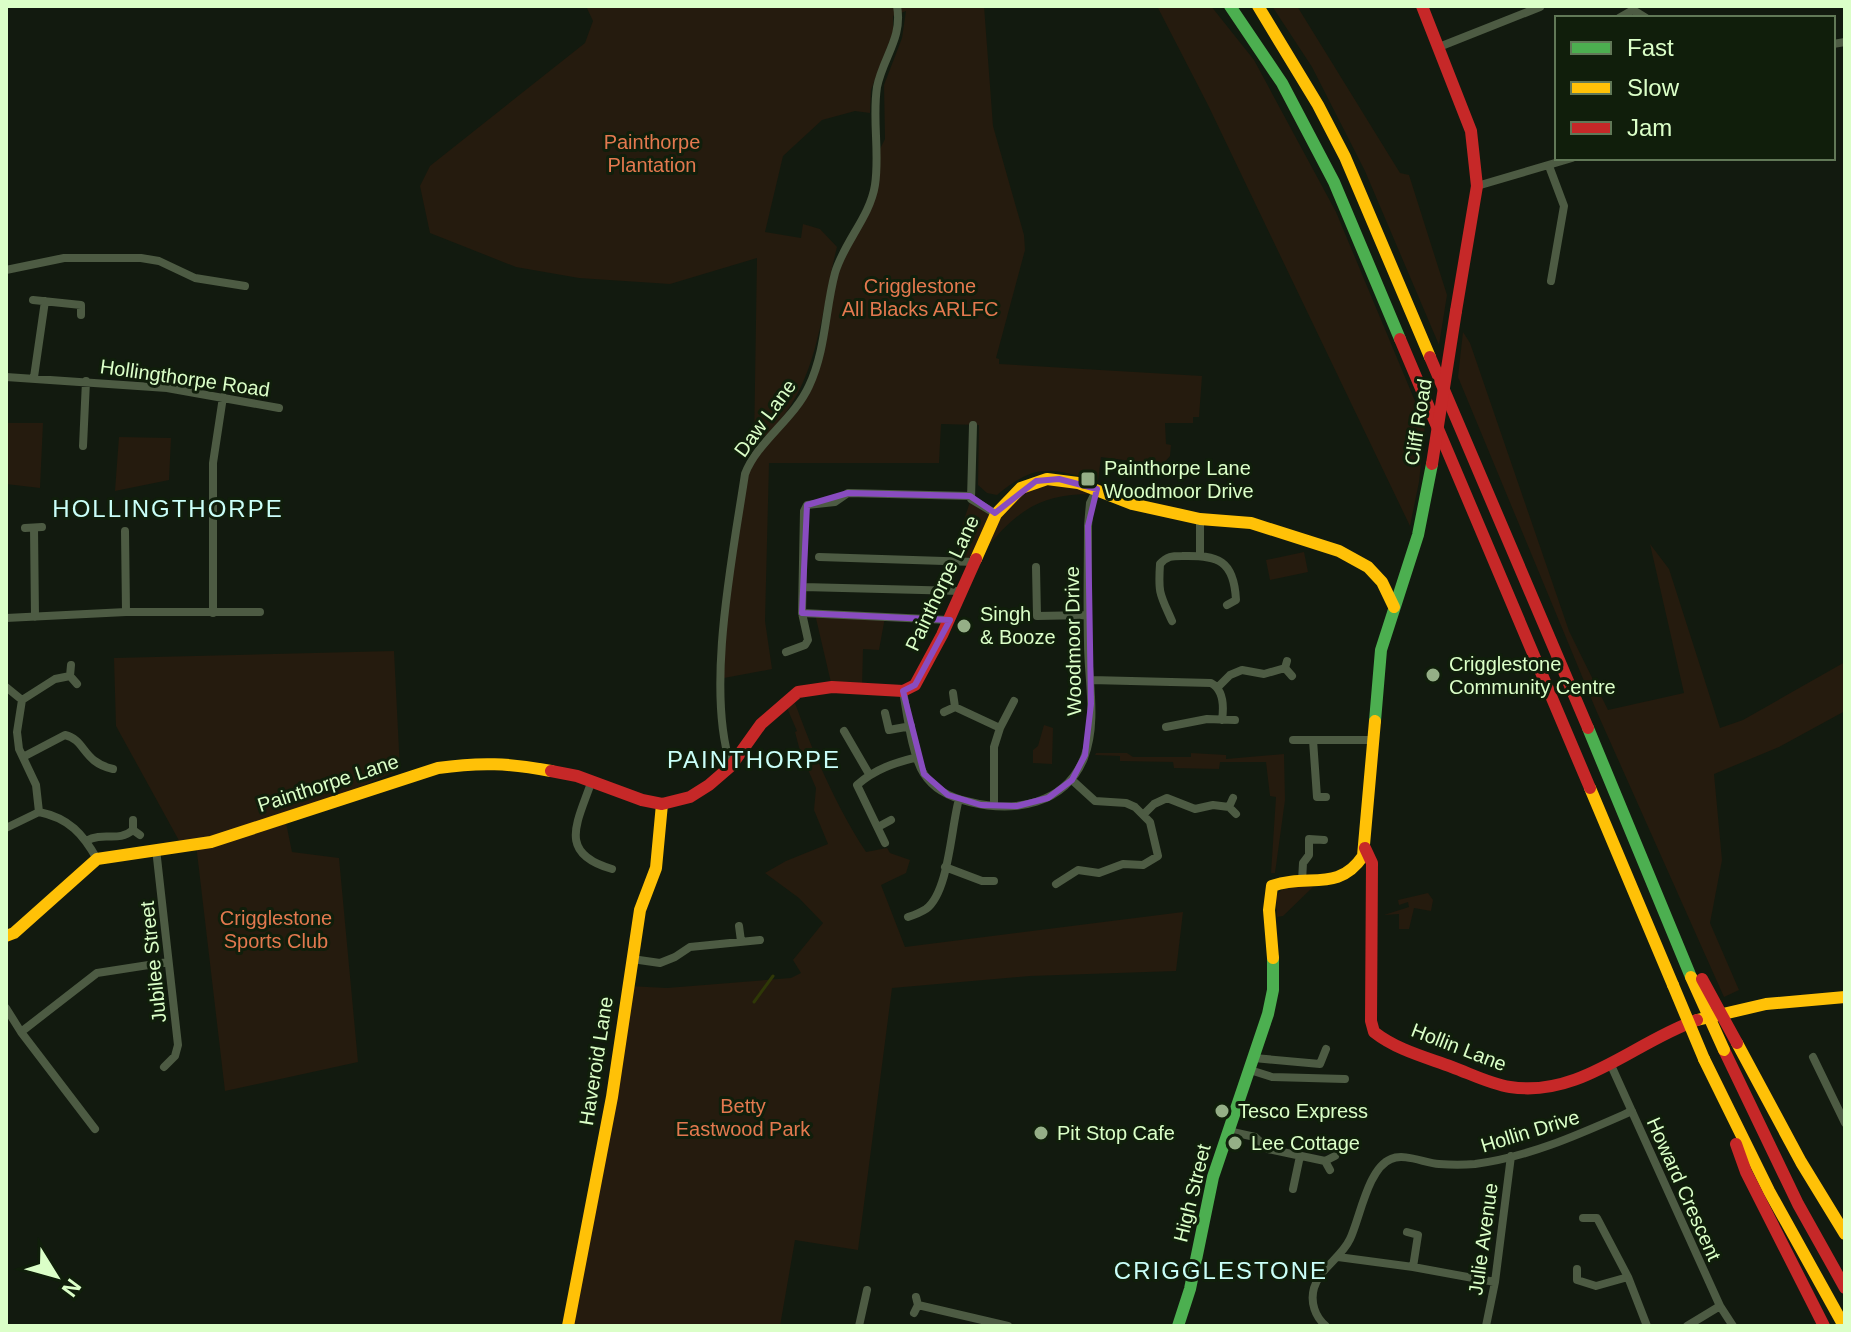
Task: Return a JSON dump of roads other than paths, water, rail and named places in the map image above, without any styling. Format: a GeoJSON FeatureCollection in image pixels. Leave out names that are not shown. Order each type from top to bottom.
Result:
{"type":"FeatureCollection","features":[{"type":"Feature","properties":{"kind":"main road"},"geometry":{"type":"LineString","coordinates":[[1230,6],[1282,83],[1334,182],[1704,1059],[1746,1172],[1824,1326]]}},
{"type":"Feature","properties":{"kind":"main road"},"geometry":{"type":"LineString","coordinates":[[1258,6],[1318,105],[1345,157],[1679,947],[1845,1234]]}},
{"type":"Feature","properties":{"kind":"main road","name":"Cliff Road"},"geometry":{"type":"LineString","coordinates":[[1365,848],[1381,650],[1418,535],[1477,186],[1471,131],[1424,6]]}},
{"type":"Feature","properties":{"kind":"main road","name":"Painthorpe Lane"},"geometry":{"type":"LineString","coordinates":[[903,691],[915,685],[996,514],[1021,488],[1036,481],[1059,479],[1097,489],[1132,504],[1200,519],[1251,523],[1339,551],[1368,567],[1382,582],[1394,607]]}},
{"type":"Feature","properties":{"kind":"main road"},"geometry":{"type":"LineString","coordinates":[[662,804],[690,797],[709,785],[731,766],[761,724],[798,692],[832,687],[903,691]]}},
{"type":"Feature","properties":{"kind":"main road","name":"Painthorpe Lane"},"geometry":{"type":"LineString","coordinates":[[97,859],[211,842],[398,780],[438,768],[471,763],[525,765],[592,780],[642,800],[662,804]]}},
{"type":"Feature","properties":{"kind":"main road","name":"Haveroid Lane"},"geometry":{"type":"LineString","coordinates":[[568,1326],[612,1097],[640,910],[656,868],[662,804]]}},
{"type":"Feature","properties":{"kind":"main road","name":"High Street"},"geometry":{"type":"LineString","coordinates":[[1178,1326],[1188,1300],[1212,1180],[1252,1064],[1273,989],[1272,886],[1278,883],[1334,880],[1349,875],[1360,863],[1365,848]]}},
{"type":"Feature","properties":{"kind":"main road","name":"Hollin Lane"},"geometry":{"type":"LineString","coordinates":[[1365,848],[1372,863],[1371,1021],[1374,1032],[1438,1062],[1511,1087],[1553,1087],[1590,1075],[1687,1023],[1736,1008],[1845,997]]}},
{"type":"Feature","properties":{"kind":"main road"},"geometry":{"type":"LineString","coordinates":[[6,936],[14,933],[97,859]]}},
{"type":"Feature","properties":{"kind":"main road"},"geometry":{"type":"LineString","coordinates":[[1695,976],[1724,1050],[1798,1204],[1845,1288]]}},
{"type":"Feature","properties":{"kind":"main road"},"geometry":{"type":"LineString","coordinates":[[1704,1059],[1769,1191],[1844,1326]]}},
{"type":"Feature","properties":{"kind":"street","name":"Daw Lane"},"geometry":{"type":"LineString","coordinates":[[731,766],[724,746],[720,678],[726,609],[745,474],[754,455],[787,419],[809,387],[824,333],[835,273],[875,188],[876,96],[881,73],[898,30],[897,6]]}},
{"type":"Feature","properties":{"kind":"street"},"geometry":{"type":"LineString","coordinates":[[1439,47],[1540,7]]}},
{"type":"Feature","properties":{"kind":"street"},"geometry":{"type":"LineString","coordinates":[[1622,16],[1633,10],[1643,16]]}},
{"type":"Feature","properties":{"kind":"street"},"geometry":{"type":"LineString","coordinates":[[1477,186],[1566,160]]}},
{"type":"Feature","properties":{"kind":"street"},"geometry":{"type":"LineString","coordinates":[[1549,166],[1564,206],[1551,281]]}},
{"type":"Feature","properties":{"kind":"street"},"geometry":{"type":"LineString","coordinates":[[6,270],[64,258],[141,258],[159,261],[195,278],[245,286]]}},
{"type":"Feature","properties":{"kind":"street"},"geometry":{"type":"LineString","coordinates":[[33,300],[81,305],[81,315]]}},
{"type":"Feature","properties":{"kind":"street"},"geometry":{"type":"LineString","coordinates":[[34,377],[45,301]]}},
{"type":"Feature","properties":{"kind":"street","name":"Hollingthorpe Road"},"geometry":{"type":"LineString","coordinates":[[6,377],[167,388],[279,408]]}},
{"type":"Feature","properties":{"kind":"street","name":"Hollingthorpe Road"},"geometry":{"type":"LineString","coordinates":[[84,447],[86,381]]}},
{"type":"Feature","properties":{"kind":"street"},"geometry":{"type":"LineString","coordinates":[[213,613],[213,463],[223,397]]}},
{"type":"Feature","properties":{"kind":"street"},"geometry":{"type":"LineString","coordinates":[[973,425],[970,496],[996,514]]}},
{"type":"Feature","properties":{"kind":"street","name":"Woodmoor Drive"},"geometry":{"type":"LineString","coordinates":[[1072,780],[1085,755],[1090,722],[1088,526],[1090,503],[1097,489]]}},
{"type":"Feature","properties":{"kind":"street"},"geometry":{"type":"LineString","coordinates":[[786,652],[805,645],[808,640],[802,613],[804,511],[807,505],[835,502],[848,493],[970,496]]}},
{"type":"Feature","properties":{"kind":"street"},"geometry":{"type":"LineString","coordinates":[[1200,519],[1200,554]]}},
{"type":"Feature","properties":{"kind":"street"},"geometry":{"type":"LineString","coordinates":[[34,528],[35,617]]}},
{"type":"Feature","properties":{"kind":"street"},"geometry":{"type":"LineString","coordinates":[[125,529],[126,612]]}},
{"type":"Feature","properties":{"kind":"street"},"geometry":{"type":"LineString","coordinates":[[827,544],[823,558],[975,562]]}},
{"type":"Feature","properties":{"kind":"street"},"geometry":{"type":"LineString","coordinates":[[1172,621],[1159,594],[1160,564],[1172,555],[1200,554],[1217,560],[1231,573],[1236,600],[1227,605]]}},
{"type":"Feature","properties":{"kind":"street"},"geometry":{"type":"LineString","coordinates":[[1036,567],[1037,616],[1088,615]]}},
{"type":"Feature","properties":{"kind":"street"},"geometry":{"type":"LineString","coordinates":[[803,587],[961,591]]}},
{"type":"Feature","properties":{"kind":"street"},"geometry":{"type":"LineString","coordinates":[[1156,611],[1166,606]]}},
{"type":"Feature","properties":{"kind":"street"},"geometry":{"type":"LineString","coordinates":[[6,618],[126,612],[260,612]]}},
{"type":"Feature","properties":{"kind":"street"},"geometry":{"type":"LineString","coordinates":[[802,613],[948,620]]}},
{"type":"Feature","properties":{"kind":"street"},"geometry":{"type":"LineString","coordinates":[[71,665],[70,676],[77,684]]}},
{"type":"Feature","properties":{"kind":"street"},"geometry":{"type":"LineString","coordinates":[[1218,687],[1230,675],[1242,670],[1264,674],[1288,668]]}},
{"type":"Feature","properties":{"kind":"street"},"geometry":{"type":"LineString","coordinates":[[39,812],[36,785],[19,749],[17,732],[22,700],[55,679],[70,676]]}},
{"type":"Feature","properties":{"kind":"street"},"geometry":{"type":"LineString","coordinates":[[1091,680],[1181,684],[1201,681],[1218,687],[1222,695],[1222,720]]}},
{"type":"Feature","properties":{"kind":"street"},"geometry":{"type":"LineString","coordinates":[[6,687],[22,700]]}},
{"type":"Feature","properties":{"kind":"street"},"geometry":{"type":"LineString","coordinates":[[903,691],[924,774],[931,782],[959,799],[994,806],[1033,804],[1048,798],[1072,780],[1095,801],[1126,803],[1144,814],[1150,822],[1158,856],[1154,861],[1143,865],[1123,864],[1099,873],[1086,870],[1070,873],[1056,884]]}},
{"type":"Feature","properties":{"kind":"street"},"geometry":{"type":"LineString","coordinates":[[953,693],[955,707]]}},
{"type":"Feature","properties":{"kind":"street"},"geometry":{"type":"LineString","coordinates":[[994,806],[994,747],[1014,701]]}},
{"type":"Feature","properties":{"kind":"street"},"geometry":{"type":"LineString","coordinates":[[944,712],[955,707],[1000,728]]}},
{"type":"Feature","properties":{"kind":"street"},"geometry":{"type":"LineString","coordinates":[[885,713],[889,730],[911,726]]}},
{"type":"Feature","properties":{"kind":"street"},"geometry":{"type":"LineString","coordinates":[[1166,727],[1207,719],[1235,720]]}},
{"type":"Feature","properties":{"kind":"street"},"geometry":{"type":"LineString","coordinates":[[844,731],[853,738],[869,774]]}},
{"type":"Feature","properties":{"kind":"street"},"geometry":{"type":"LineString","coordinates":[[23,757],[65,735],[75,739],[98,766],[113,769]]}},
{"type":"Feature","properties":{"kind":"street"},"geometry":{"type":"LineString","coordinates":[[1293,740],[1374,740]]}},
{"type":"Feature","properties":{"kind":"street"},"geometry":{"type":"LineString","coordinates":[[1313,740],[1317,797],[1326,797]]}},
{"type":"Feature","properties":{"kind":"street"},"geometry":{"type":"LineString","coordinates":[[885,843],[857,785],[869,774],[918,757]]}},
{"type":"Feature","properties":{"kind":"street"},"geometry":{"type":"LineString","coordinates":[[93,776],[98,766]]}},
{"type":"Feature","properties":{"kind":"street"},"geometry":{"type":"LineString","coordinates":[[592,780],[575,837],[581,854],[593,864],[612,869]]}},
{"type":"Feature","properties":{"kind":"street"},"geometry":{"type":"LineString","coordinates":[[1144,814],[1154,804],[1167,798],[1195,809],[1213,805],[1233,806]]}},
{"type":"Feature","properties":{"kind":"street"},"geometry":{"type":"LineString","coordinates":[[908,917],[926,914],[933,901],[952,849],[952,822],[959,799]]}},
{"type":"Feature","properties":{"kind":"street"},"geometry":{"type":"LineString","coordinates":[[6,828],[39,812],[70,823],[97,859]]}},
{"type":"Feature","properties":{"kind":"street"},"geometry":{"type":"LineString","coordinates":[[878,827],[891,820]]}},
{"type":"Feature","properties":{"kind":"street"},"geometry":{"type":"LineString","coordinates":[[86,841],[99,835],[123,836],[135,829]]}},
{"type":"Feature","properties":{"kind":"street"},"geometry":{"type":"LineString","coordinates":[[1302,881],[1303,863],[1309,855],[1306,836],[1324,840]]}},
{"type":"Feature","properties":{"kind":"street","name":"Jubilee Street"},"geometry":{"type":"LineString","coordinates":[[156,849],[178,1045],[175,1056],[164,1067]]}},
{"type":"Feature","properties":{"kind":"street"},"geometry":{"type":"LineString","coordinates":[[1064,861],[1070,873]]}},
{"type":"Feature","properties":{"kind":"street"},"geometry":{"type":"LineString","coordinates":[[945,867],[982,881],[994,881]]}},
{"type":"Feature","properties":{"kind":"street"},"geometry":{"type":"LineString","coordinates":[[980,894],[982,881]]}},
{"type":"Feature","properties":{"kind":"street"},"geometry":{"type":"LineString","coordinates":[[739,926],[741,941]]}},
{"type":"Feature","properties":{"kind":"street"},"geometry":{"type":"LineString","coordinates":[[632,959],[660,963],[690,947],[760,940]]}},
{"type":"Feature","properties":{"kind":"street"},"geometry":{"type":"LineString","coordinates":[[21,1032],[97,973],[168,962]]}},
{"type":"Feature","properties":{"kind":"street"},"geometry":{"type":"LineString","coordinates":[[6,1008],[95,1129]]}},
{"type":"Feature","properties":{"kind":"street"},"geometry":{"type":"LineString","coordinates":[[1252,1064],[1320,1064],[1326,1049]]}},
{"type":"Feature","properties":{"kind":"street"},"geometry":{"type":"LineString","coordinates":[[1813,1057],[1845,1123]]}},
{"type":"Feature","properties":{"kind":"street","name":"Howard Crescent"},"geometry":{"type":"LineString","coordinates":[[1610,1063],[1720,1306],[1733,1326]]}},
{"type":"Feature","properties":{"kind":"street"},"geometry":{"type":"LineString","coordinates":[[1252,1064],[1272,1077],[1345,1079]]}},
{"type":"Feature","properties":{"kind":"street","name":"Hollin Drive"},"geometry":{"type":"LineString","coordinates":[[1326,1326],[1315,1312],[1313,1289],[1321,1273],[1349,1241],[1375,1173],[1391,1159],[1399,1157],[1450,1165],[1473,1164],[1511,1156],[1583,1133],[1632,1111]]}},
{"type":"Feature","properties":{"kind":"street"},"geometry":{"type":"LineString","coordinates":[[1228,1131],[1255,1137],[1268,1149],[1325,1161],[1335,1156]]}},
{"type":"Feature","properties":{"kind":"street"},"geometry":{"type":"LineString","coordinates":[[1293,1189],[1291,1178],[1300,1156]]}},
{"type":"Feature","properties":{"kind":"street","name":"Julie Avenue"},"geometry":{"type":"LineString","coordinates":[[1486,1326],[1495,1282],[1511,1156]]}},
{"type":"Feature","properties":{"kind":"street"},"geometry":{"type":"LineString","coordinates":[[1325,1161],[1330,1170]]}},
{"type":"Feature","properties":{"kind":"street"},"geometry":{"type":"LineString","coordinates":[[1583,1218],[1597,1218],[1628,1277],[1647,1326]]}},
{"type":"Feature","properties":{"kind":"street"},"geometry":{"type":"LineString","coordinates":[[1407,1232],[1418,1235],[1413,1267]]}},
{"type":"Feature","properties":{"kind":"street"},"geometry":{"type":"LineString","coordinates":[[1338,1257],[1495,1282]]}},
{"type":"Feature","properties":{"kind":"street"},"geometry":{"type":"LineString","coordinates":[[1577,1269],[1577,1280],[1596,1286],[1628,1277]]}},
{"type":"Feature","properties":{"kind":"street"},"geometry":{"type":"LineString","coordinates":[[859,1326],[867,1289]]}},
{"type":"Feature","properties":{"kind":"street"},"geometry":{"type":"LineString","coordinates":[[916,1305],[1008,1326]]}},
{"type":"Feature","properties":{"kind":"street"},"geometry":{"type":"LineString","coordinates":[[1687,1326],[1720,1306]]}},
{"type":"Feature","properties":{"kind":"waterway"},"geometry":{"type":"LineString","coordinates":[[754,1002],[773,976]]}},
{"type":"Feature","properties":{"kind":"place","name":"Painthorpe Lane Woodmoor Drive"},"geometry":{"type":"Point","coordinates":[1088,479]}},
{"type":"Feature","properties":{"kind":"place","name":"Singh & Booze"},"geometry":{"type":"Point","coordinates":[964,626]}},
{"type":"Feature","properties":{"kind":"place","name":"Crigglestone Community Centre"},"geometry":{"type":"Point","coordinates":[1433,675]}},
{"type":"Feature","properties":{"kind":"place","name":"Tesco Express"},"geometry":{"type":"Point","coordinates":[1222,1111]}},
{"type":"Feature","properties":{"kind":"place","name":"Pit Stop Cafe"},"geometry":{"type":"Point","coordinates":[1041,1133]}},
{"type":"Feature","properties":{"kind":"place","name":"Lee Cottage"},"geometry":{"type":"Point","coordinates":[1235,1143]}},
{"type":"Feature","properties":{"kind":"district","name":"HOLLINGTHORPE"},"geometry":{"type":"Point","coordinates":[168,508]}},
{"type":"Feature","properties":{"kind":"district","name":"PAINTHORPE"},"geometry":{"type":"Point","coordinates":[754,759]}},
{"type":"Feature","properties":{"kind":"district","name":"CRIGGLESTONE"},"geometry":{"type":"Point","coordinates":[1221,1270]}},
{"type":"Feature","properties":{"kind":"park label","name":"Painthorpe Plantation"},"geometry":{"type":"Point","coordinates":[652,154]}},
{"type":"Feature","properties":{"kind":"park label","name":"Crigglestone All Blacks ARLFC"},"geometry":{"type":"Point","coordinates":[920,298]}},
{"type":"Feature","properties":{"kind":"park label","name":"Crigglestone Sports Club"},"geometry":{"type":"Point","coordinates":[276,930]}},
{"type":"Feature","properties":{"kind":"park label","name":"Betty Eastwood Park"},"geometry":{"type":"Point","coordinates":[743,1118]}}]}
